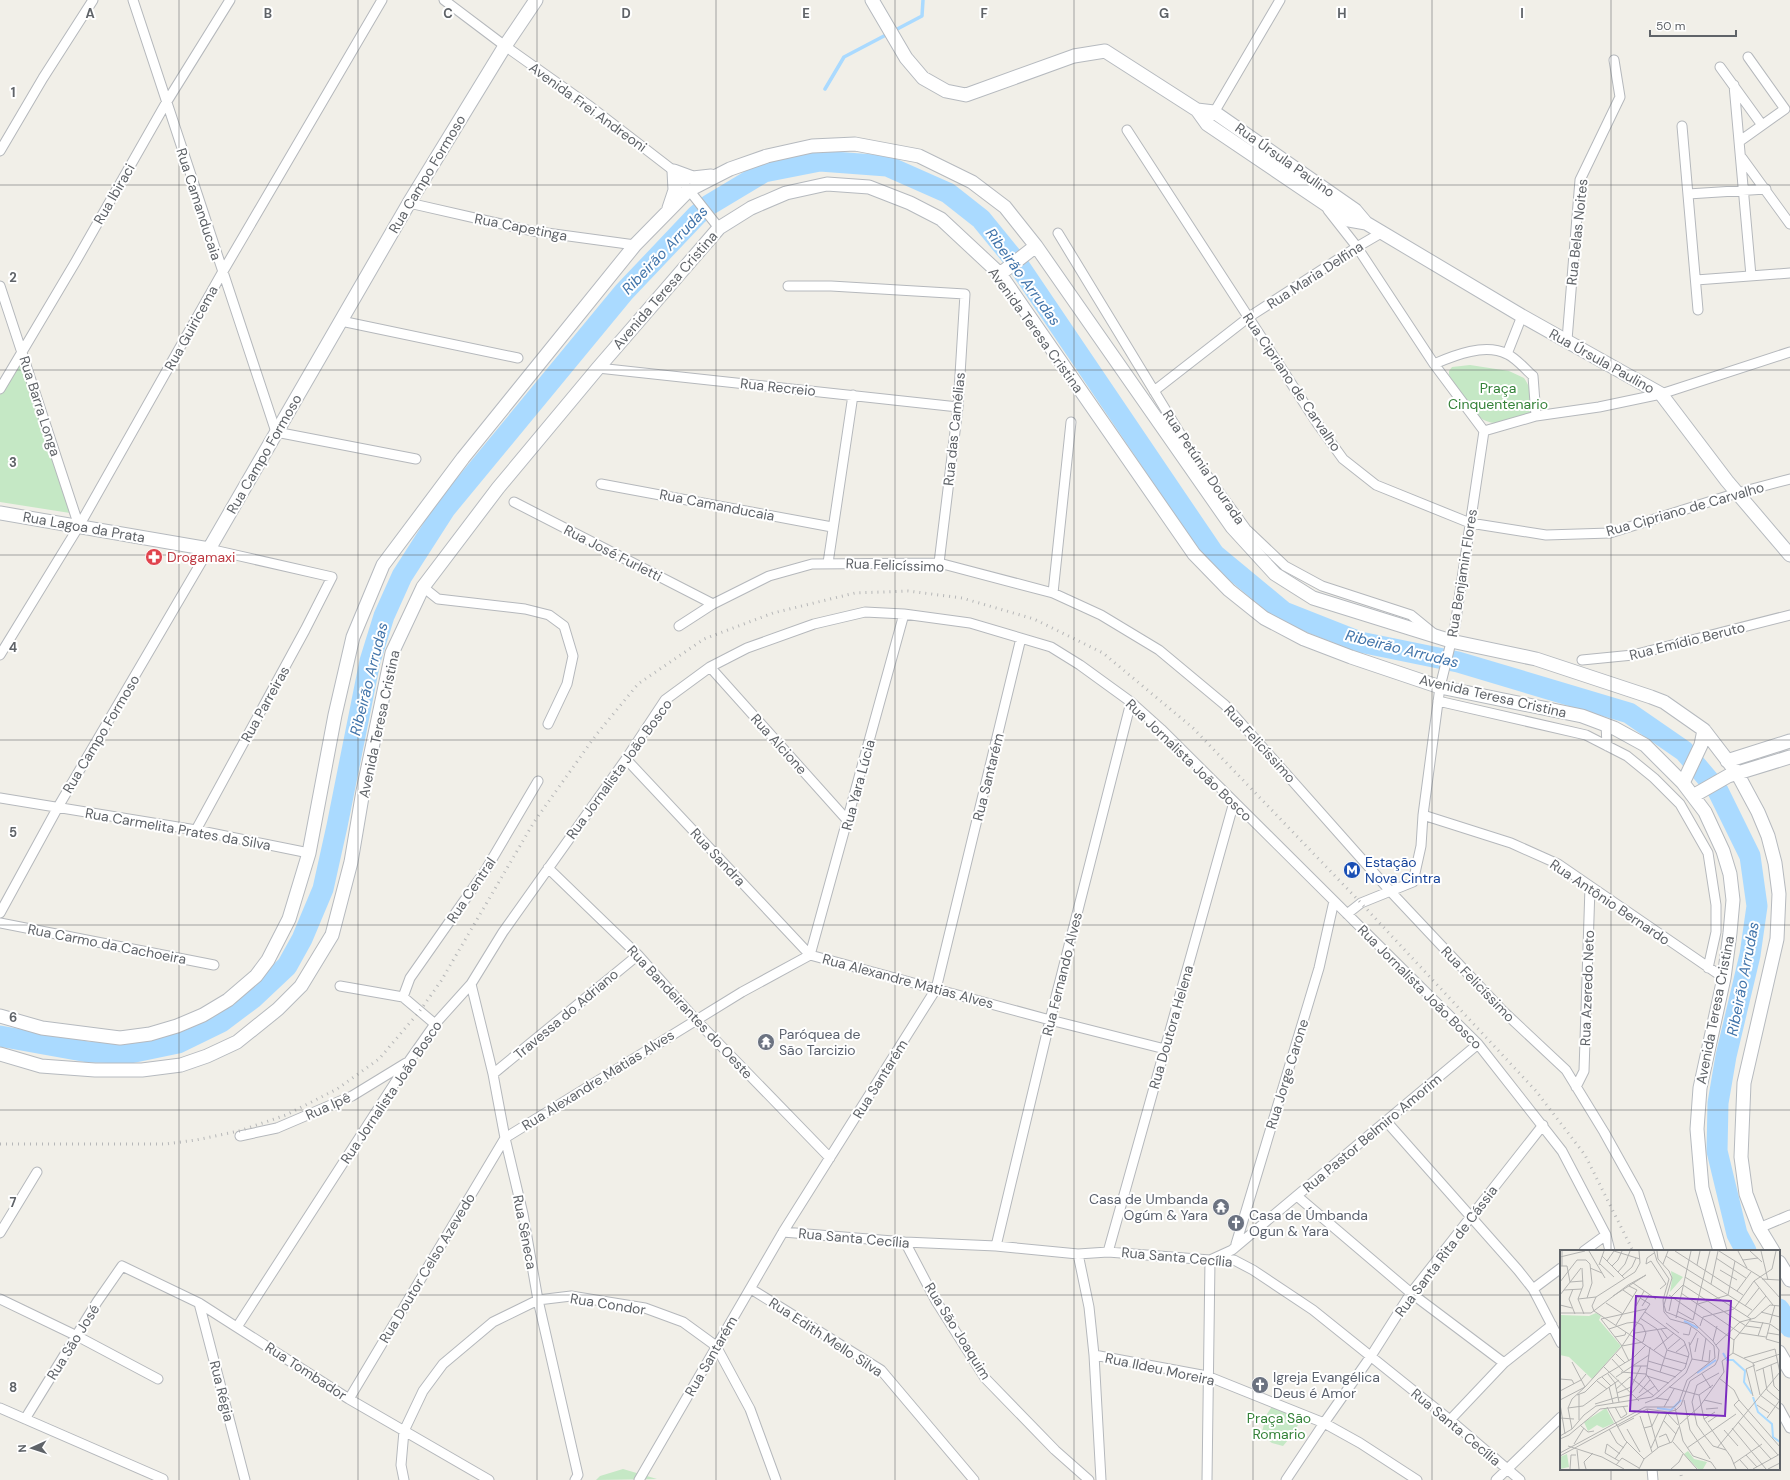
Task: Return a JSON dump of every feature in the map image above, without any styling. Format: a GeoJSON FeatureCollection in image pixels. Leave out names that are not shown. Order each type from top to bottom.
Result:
{"type":"FeatureCollection","features":[{"type":"Feature","properties":{"kind":"main road","name":"Rua Campo Formoso"},"geometry":{"type":"LineString","coordinates":[[209,549],[409,203],[504,46],[536,0]]}},
{"type":"Feature","properties":{"kind":"main road","name":"Rua Úrsula Paulino"},"geometry":{"type":"LineString","coordinates":[[872,0],[906,58],[923,78],[946,91],[966,95],[1074,56],[1105,51],[1197,110],[1207,124],[1349,220],[1366,224],[1522,316],[1661,394],[1737,493],[1790,554]]}},
{"type":"Feature","properties":{"kind":"main road","name":"Rua Úrsula Paulino"},"geometry":{"type":"LineString","coordinates":[[1197,110],[1214,112],[1355,210],[1366,224]]}},
{"type":"Feature","properties":{"kind":"main road"},"geometry":{"type":"LineString","coordinates":[[0,1016],[42,1028],[120,1038],[150,1034],[177,1026],[203,1015],[228,1000],[256,976],[268,960],[289,919],[309,853],[335,715],[352,637],[383,565],[462,458],[635,245],[668,211],[693,195],[718,175],[730,169],[768,156],[812,146],[855,144],[919,156],[972,182],[1005,207],[1232,527],[1276,574],[1313,598],[1447,642],[1536,659],[1651,696],[1664,702],[1704,730],[1727,761],[1732,774],[1758,812],[1768,836],[1775,863],[1779,894],[1777,939],[1744,1084],[1741,1157],[1746,1194],[1759,1228],[1772,1250]]}},
{"type":"Feature","properties":{"kind":"main road"},"geometry":{"type":"LineString","coordinates":[[668,211],[675,190],[674,171],[693,178],[718,175]]}},
{"type":"Feature","properties":{"kind":"main road","name":"Avenida Teresa Cristina"},"geometry":{"type":"LineString","coordinates":[[0,1054],[41,1066],[95,1070],[142,1070],[181,1065],[207,1056],[237,1042],[278,1009],[301,986],[332,935],[351,862],[363,791],[392,653],[423,587],[498,488],[598,368],[715,223],[786,193],[827,184],[869,187],[910,203],[941,219],[1001,273],[1194,554],[1229,590],[1264,618],[1304,640],[1351,657],[1441,682],[1479,695],[1582,716],[1606,724],[1646,745],[1686,779],[1696,794],[1723,851],[1730,874],[1733,900],[1724,978],[1700,1088],[1696,1129],[1702,1188],[1720,1250]]}},
{"type":"Feature","properties":{"kind":"main road"},"geometry":{"type":"LineString","coordinates":[[1001,273],[1034,247]]}},
{"type":"Feature","properties":{"kind":"main road","name":"Rua Lagoa da Prata"},"geometry":{"type":"LineString","coordinates":[[0,512],[209,549]]}},
{"type":"Feature","properties":{"kind":"main road"},"geometry":{"type":"LineString","coordinates":[[1686,779],[1702,745],[1704,730]]}},
{"type":"Feature","properties":{"kind":"main road"},"geometry":{"type":"LineString","coordinates":[[1727,761],[1790,741]]}},
{"type":"Feature","properties":{"kind":"main road"},"geometry":{"type":"LineString","coordinates":[[1696,794],[1732,774],[1790,757]]}},
{"type":"Feature","properties":{"kind":"main road"},"geometry":{"type":"LineString","coordinates":[[1780,1264],[1790,1280]]}},
{"type":"Feature","properties":{"kind":"main road"},"geometry":{"type":"LineString","coordinates":[[1780,1354],[1790,1371]]}},
{"type":"Feature","properties":{"kind":"street"},"geometry":{"type":"LineString","coordinates":[[0,151],[43,78],[93,0]]}},
{"type":"Feature","properties":{"kind":"street","name":"Rua Camanducaia"},"geometry":{"type":"LineString","coordinates":[[133,0],[222,273],[276,432]]}},
{"type":"Feature","properties":{"kind":"street","name":"Rua Ibiraci"},"geometry":{"type":"LineString","coordinates":[[0,389],[76,261],[166,103],[230,0]]}},
{"type":"Feature","properties":{"kind":"street","name":"Rua Guiricema"},"geometry":{"type":"LineString","coordinates":[[0,655],[79,526],[222,273],[382,0]]}},
{"type":"Feature","properties":{"kind":"street","name":"Avenida Frei Andreoni"},"geometry":{"type":"LineString","coordinates":[[444,0],[504,46],[591,107],[674,171],[715,223]]}},
{"type":"Feature","properties":{"kind":"street"},"geometry":{"type":"LineString","coordinates":[[1207,124],[1280,0]]}},
{"type":"Feature","properties":{"kind":"street"},"geometry":{"type":"LineString","coordinates":[[1740,141],[1762,125],[1787,113],[1748,57]]}},
{"type":"Feature","properties":{"kind":"street","name":"Rua Belas Noites"},"geometry":{"type":"LineString","coordinates":[[1566,340],[1580,180],[1620,97],[1614,60]]}},
{"type":"Feature","properties":{"kind":"street"},"geometry":{"type":"LineString","coordinates":[[1720,66],[1762,125]]}},
{"type":"Feature","properties":{"kind":"street"},"geometry":{"type":"LineString","coordinates":[[1734,85],[1742,158],[1751,276]]}},
{"type":"Feature","properties":{"kind":"street"},"geometry":{"type":"LineString","coordinates":[[1682,126],[1698,310]]}},
{"type":"Feature","properties":{"kind":"street","name":"Rua Cipriano de Carvalho"},"geometry":{"type":"LineString","coordinates":[[1127,130],[1317,423],[1343,459],[1376,485],[1470,523],[1546,535],[1610,533],[1737,493],[1790,479]]}},
{"type":"Feature","properties":{"kind":"street"},"geometry":{"type":"LineString","coordinates":[[1742,158],[1790,224]]}},
{"type":"Feature","properties":{"kind":"street"},"geometry":{"type":"LineString","coordinates":[[1688,194],[1766,189]]}},
{"type":"Feature","properties":{"kind":"street"},"geometry":{"type":"LineString","coordinates":[[1318,199],[1357,247],[1434,364],[1484,431],[1536,416],[1599,407],[1661,394],[1790,352]]}},
{"type":"Feature","properties":{"kind":"street","name":"Rua Capetinga"},"geometry":{"type":"LineString","coordinates":[[409,203],[532,231],[635,245]]}},
{"type":"Feature","properties":{"kind":"street","name":"Rua Petúnia Dourada"},"geometry":{"type":"LineString","coordinates":[[1058,233],[1198,463],[1246,529],[1285,566],[1322,586],[1411,615],[1447,642]]}},
{"type":"Feature","properties":{"kind":"street","name":"Rua Maria Delfina"},"geometry":{"type":"LineString","coordinates":[[1154,390],[1249,317],[1381,233]]}},
{"type":"Feature","properties":{"kind":"street"},"geometry":{"type":"LineString","coordinates":[[1696,280],[1790,273]]}},
{"type":"Feature","properties":{"kind":"street","name":"Rua Barra Longa"},"geometry":{"type":"LineString","coordinates":[[0,286],[79,526]]}},
{"type":"Feature","properties":{"kind":"street","name":"Rua das Camélias"},"geometry":{"type":"LineString","coordinates":[[788,286],[831,286],[964,294],[958,407],[939,563]]}},
{"type":"Feature","properties":{"kind":"street"},"geometry":{"type":"LineString","coordinates":[[1507,354],[1522,316]]}},
{"type":"Feature","properties":{"kind":"street"},"geometry":{"type":"LineString","coordinates":[[341,321],[518,358]]}},
{"type":"Feature","properties":{"kind":"street"},"geometry":{"type":"LineString","coordinates":[[1434,364],[1452,357],[1486,349],[1507,354],[1533,376],[1536,416]]}},
{"type":"Feature","properties":{"kind":"street","name":"Rua Recreio"},"geometry":{"type":"LineString","coordinates":[[598,368],[958,407]]}},
{"type":"Feature","properties":{"kind":"street"},"geometry":{"type":"LineString","coordinates":[[828,563],[852,395]]}},
{"type":"Feature","properties":{"kind":"street"},"geometry":{"type":"LineString","coordinates":[[1053,593],[1072,422]]}},
{"type":"Feature","properties":{"kind":"street","name":"Rua Benjamin Flores"},"geometry":{"type":"LineString","coordinates":[[1391,892],[1413,882],[1420,846],[1422,815],[1447,642],[1470,523],[1484,431]]}},
{"type":"Feature","properties":{"kind":"street"},"geometry":{"type":"LineString","coordinates":[[276,432],[416,459]]}},
{"type":"Feature","properties":{"kind":"street","name":"Rua Camanducaia"},"geometry":{"type":"LineString","coordinates":[[602,484],[832,527]]}},
{"type":"Feature","properties":{"kind":"street","name":"Rua José Furletti"},"geometry":{"type":"LineString","coordinates":[[514,502],[713,604]]}},
{"type":"Feature","properties":{"kind":"street","name":"Rua Lagoa da Prata"},"geometry":{"type":"LineString","coordinates":[[209,549],[332,577]]}},
{"type":"Feature","properties":{"kind":"street","name":"Rua Campo Formoso"},"geometry":{"type":"LineString","coordinates":[[0,913],[58,807],[209,549]]}},
{"type":"Feature","properties":{"kind":"street","name":"Rua Felicíssimo"},"geometry":{"type":"LineString","coordinates":[[679,626],[713,604],[769,576],[812,564],[939,563],[1053,593],[1101,615],[1159,650],[1225,705],[1391,892],[1503,1011],[1566,1070],[1604,1132],[1638,1193],[1659,1250]]}},
{"type":"Feature","properties":{"kind":"street","name":"Rua Parreiras"},"geometry":{"type":"LineString","coordinates":[[196,830],[305,630],[332,577]]}},
{"type":"Feature","properties":{"kind":"street"},"geometry":{"type":"LineString","coordinates":[[423,587],[438,600],[524,609],[549,615],[564,626],[573,656],[567,684],[548,724]]}},
{"type":"Feature","properties":{"kind":"street","name":"Rua Jornalista João Bosco"},"geometry":{"type":"LineString","coordinates":[[237,1327],[408,1061],[435,1024],[471,984],[503,932],[626,759],[665,700],[710,667],[747,648],[814,624],[865,612],[904,614],[970,623],[1022,638],[1056,651],[1080,664],[1130,702],[1161,729],[1478,1044],[1562,1151],[1606,1235],[1610,1250]]}},
{"type":"Feature","properties":{"kind":"street","name":"Rua Yara Lúcia"},"geometry":{"type":"LineString","coordinates":[[810,955],[904,614]]}},
{"type":"Feature","properties":{"kind":"street","name":"Rua Emídio Beruto"},"geometry":{"type":"LineString","coordinates":[[1582,660],[1633,656],[1790,615]]}},
{"type":"Feature","properties":{"kind":"street","name":"Rua Santarém"},"geometry":{"type":"LineString","coordinates":[[639,1480],[784,1232],[936,989],[1022,638]]}},
{"type":"Feature","properties":{"kind":"street","name":"Rua Alcione"},"geometry":{"type":"LineString","coordinates":[[710,667],[848,821]]}},
{"type":"Feature","properties":{"kind":"street"},"geometry":{"type":"LineString","coordinates":[[1479,695],[1480,710]]}},
{"type":"Feature","properties":{"kind":"street","name":"Avenida Teresa Cristina"},"geometry":{"type":"LineString","coordinates":[[1438,701],[1586,735],[1626,756],[1654,778],[1680,804],[1708,853],[1716,905],[1716,932],[1708,968]]}},
{"type":"Feature","properties":{"kind":"street","name":"Rua Fernando Alves"},"geometry":{"type":"LineString","coordinates":[[996,1246],[1050,1020],[1130,702]]}},
{"type":"Feature","properties":{"kind":"street"},"geometry":{"type":"LineString","coordinates":[[1525,721],[1526,705]]}},
{"type":"Feature","properties":{"kind":"street"},"geometry":{"type":"LineString","coordinates":[[1536,723],[1540,708]]}},
{"type":"Feature","properties":{"kind":"street"},"geometry":{"type":"LineString","coordinates":[[1606,724],[1607,746]]}},
{"type":"Feature","properties":{"kind":"street","name":"Rua Sandra"},"geometry":{"type":"LineString","coordinates":[[626,759],[810,955]]}},
{"type":"Feature","properties":{"kind":"street","name":"Rua Central"},"geometry":{"type":"LineString","coordinates":[[403,997],[410,978],[485,871],[538,781]]}},
{"type":"Feature","properties":{"kind":"street","name":"Rua Carmelita Prates da Silva"},"geometry":{"type":"LineString","coordinates":[[0,798],[196,830],[309,853]]}},
{"type":"Feature","properties":{"kind":"street","name":"Rua Doutora Helena"},"geometry":{"type":"LineString","coordinates":[[1108,1252],[1234,802]]}},
{"type":"Feature","properties":{"kind":"street","name":"Rua Antônio Bernardo"},"geometry":{"type":"LineString","coordinates":[[1422,815],[1511,843],[1558,864],[1724,978]]}},
{"type":"Feature","properties":{"kind":"street","name":"Rua Bandeirantes do Oeste"},"geometry":{"type":"LineString","coordinates":[[548,868],[638,955],[696,1020],[830,1158]]}},
{"type":"Feature","properties":{"kind":"street","name":"Rua Azeredo Neto"},"geometry":{"type":"LineString","coordinates":[[1576,1087],[1584,1071],[1590,887]]}},
{"type":"Feature","properties":{"kind":"street"},"geometry":{"type":"LineString","coordinates":[[1347,914],[1361,903],[1391,892]]}},
{"type":"Feature","properties":{"kind":"street","name":"Rua Jorge Carone"},"geometry":{"type":"LineString","coordinates":[[1236,1245],[1319,968],[1334,901]]}},
{"type":"Feature","properties":{"kind":"street","name":"Rua Carmo da Cachoeira"},"geometry":{"type":"LineString","coordinates":[[0,923],[214,965]]}},
{"type":"Feature","properties":{"kind":"street","name":"Travessa do Adriano"},"geometry":{"type":"LineString","coordinates":[[493,1074],[638,955]]}},
{"type":"Feature","properties":{"kind":"street","name":"Rua Alexandre Matias Alves"},"geometry":{"type":"LineString","coordinates":[[505,1138],[696,1020],[810,955],[1050,1020],[1165,1049]]}},
{"type":"Feature","properties":{"kind":"street","name":"Rua Sêneca"},"geometry":{"type":"LineString","coordinates":[[471,984],[493,1074],[505,1138],[523,1214],[538,1300],[578,1475],[575,1480]]}},
{"type":"Feature","properties":{"kind":"street"},"geometry":{"type":"LineString","coordinates":[[340,986],[403,997],[435,1024]]}},
{"type":"Feature","properties":{"kind":"street","name":"Rua Pastor Belmiro Amorim"},"geometry":{"type":"LineString","coordinates":[[1210,1260],[1232,1250],[1236,1245],[1297,1196],[1478,1044]]}},
{"type":"Feature","properties":{"kind":"street","name":"Rua Ipê"},"geometry":{"type":"LineString","coordinates":[[240,1136],[277,1128],[352,1096],[408,1061]]}},
{"type":"Feature","properties":{"kind":"street"},"geometry":{"type":"LineString","coordinates":[[1386,1121],[1518,1270],[1533,1289],[1560,1341]]}},
{"type":"Feature","properties":{"kind":"street","name":"Rua Santa Rita de Cássia"},"geometry":{"type":"LineString","coordinates":[[1286,1480],[1371,1356],[1412,1293],[1543,1125]]}},
{"type":"Feature","properties":{"kind":"street","name":"Rua Doutor Celso Azevedo"},"geometry":{"type":"LineString","coordinates":[[349,1399],[505,1138]]}},
{"type":"Feature","properties":{"kind":"street"},"geometry":{"type":"LineString","coordinates":[[0,1233],[37,1172]]}},
{"type":"Feature","properties":{"kind":"street"},"geometry":{"type":"LineString","coordinates":[[1297,1196],[1412,1293],[1504,1363]]}},
{"type":"Feature","properties":{"kind":"street"},"geometry":{"type":"LineString","coordinates":[[1759,1228],[1790,1215]]}},
{"type":"Feature","properties":{"kind":"street","name":"Rua Santa Cecília"},"geometry":{"type":"LineString","coordinates":[[784,1232],[905,1242],[996,1246],[1078,1254],[1108,1252],[1210,1260],[1234,1260],[1253,1270],[1313,1310],[1450,1420],[1506,1470],[1520,1480]]}},
{"type":"Feature","properties":{"kind":"street"},"geometry":{"type":"LineString","coordinates":[[1585,1250],[1606,1235]]}},
{"type":"Feature","properties":{"kind":"street","name":"Rua São Joaquim"},"geometry":{"type":"LineString","coordinates":[[905,1242],[936,1301],[986,1378],[1055,1450],[1089,1480]]}},
{"type":"Feature","properties":{"kind":"street"},"geometry":{"type":"LineString","coordinates":[[1078,1254],[1089,1307],[1094,1355],[1101,1480]]}},
{"type":"Feature","properties":{"kind":"street"},"geometry":{"type":"LineString","coordinates":[[1206,1480],[1207,1376],[1210,1333],[1210,1260]]}},
{"type":"Feature","properties":{"kind":"street","name":"Rua Tombador"},"geometry":{"type":"LineString","coordinates":[[122,1266],[199,1303],[349,1399],[489,1480]]}},
{"type":"Feature","properties":{"kind":"street","name":"Rua São José"},"geometry":{"type":"LineString","coordinates":[[25,1419],[97,1302],[122,1266]]}},
{"type":"Feature","properties":{"kind":"street"},"geometry":{"type":"LineString","coordinates":[[1533,1289],[1560,1269]]}},
{"type":"Feature","properties":{"kind":"street","name":"Rua Edith Mello Silva"},"geometry":{"type":"LineString","coordinates":[[751,1289],[881,1370],[974,1480]]}},
{"type":"Feature","properties":{"kind":"street","name":"Rua Condor"},"geometry":{"type":"LineString","coordinates":[[404,1480],[401,1465],[404,1431],[423,1391],[443,1364],[493,1322],[538,1300],[571,1296],[645,1308],[683,1322],[716,1346],[750,1408],[776,1480]]}},
{"type":"Feature","properties":{"kind":"street"},"geometry":{"type":"LineString","coordinates":[[0,1299],[77,1336],[158,1379]]}},
{"type":"Feature","properties":{"kind":"street","name":"Rua Régia"},"geometry":{"type":"LineString","coordinates":[[199,1303],[245,1480]]}},
{"type":"Feature","properties":{"kind":"street"},"geometry":{"type":"LineString","coordinates":[[1450,1420],[1504,1363],[1552,1325]]}},
{"type":"Feature","properties":{"kind":"street","name":"Rua Ildeu Moreira"},"geometry":{"type":"LineString","coordinates":[[1094,1355],[1207,1376],[1324,1423],[1360,1443],[1417,1480]]}},
{"type":"Feature","properties":{"kind":"street"},"geometry":{"type":"LineString","coordinates":[[0,1408],[163,1479]]}},
{"type":"Feature","properties":{"kind":"street"},"geometry":{"type":"LineString","coordinates":[[1780,1410],[1790,1428]]}},
{"type":"Feature","properties":{"kind":"street"},"geometry":{"type":"LineString","coordinates":[[1496,1480],[1560,1418]]}},
{"type":"Feature","properties":{"kind":"street"},"geometry":{"type":"LineString","coordinates":[[1652,1470],[1653,1480]]}},
{"type":"Feature","properties":{"kind":"green space"},"geometry":{"type":"Polygon","coordinates":[[[21,360],[70,513],[0,502],[0,395],[21,360]]]}},
{"type":"Feature","properties":{"kind":"green space","name":"Praça Cinquentenario"},"geometry":{"type":"Polygon","coordinates":[[[1470,365],[1509,371],[1524,378],[1529,386],[1532,400],[1529,414],[1508,421],[1495,423],[1487,421],[1473,412],[1449,375],[1449,371],[1452,367],[1470,365]]]}},
{"type":"Feature","properties":{"kind":"green space","name":"Praça São Romario"},"geometry":{"type":"Polygon","coordinates":[[[1273,1405],[1301,1419],[1294,1433],[1283,1446],[1272,1443],[1261,1435],[1267,1414],[1273,1405]]]}},
{"type":"Feature","properties":{"kind":"green space"},"geometry":{"type":"Polygon","coordinates":[[[623,1469],[657,1479],[596,1480],[600,1476],[623,1469]]]}},
{"type":"Feature","properties":{"kind":"waterway"},"geometry":{"type":"LineString","coordinates":[[825,89],[844,57],[922,16],[923,0]]}},
{"type":"Feature","properties":{"kind":"waterway","name":"Ribeirão Arrudas"},"geometry":{"type":"LineString","coordinates":[[0,1036],[88,1052],[130,1053],[178,1043],[221,1022],[253,998],[287,966],[302,939],[323,889],[370,661],[384,616],[402,576],[445,509],[624,292],[697,215],[709,205],[764,172],[820,161],[887,166],[948,193],[981,219],[1017,263],[1214,554],[1284,612],[1360,642],[1458,662],[1629,713],[1684,751],[1718,791],[1750,856],[1757,906],[1750,955],[1726,1056],[1718,1103],[1717,1151],[1737,1234],[1745,1250]]}},
{"type":"Feature","properties":{"kind":"waterway","name":"Ribeirão Arrudas"},"geometry":{"type":"LineString","coordinates":[[1780,1311],[1790,1327]]}},
{"type":"Feature","properties":{"kind":"railway"},"geometry":{"type":"LineString","coordinates":[[0,1144],[166,1144],[196,1140],[239,1131],[286,1115],[337,1089],[379,1059],[419,1012],[441,981],[534,822],[596,735],[638,684],[704,639],[773,613],[855,593],[908,591],[962,598],[1034,619],[1103,653],[1193,728],[1361,903],[1536,1091],[1585,1155],[1632,1250]]}},
{"type":"Feature","properties":{"kind":"railway"},"geometry":{"type":"LineString","coordinates":[[1680,1470],[1682,1480]]}},
{"type":"Feature","properties":{"kind":"place","name":"Drogamaxi"},"geometry":{"type":"Point","coordinates":[154,557]}},
{"type":"Feature","properties":{"kind":"place","name":"Estação Nova Cintra"},"geometry":{"type":"Point","coordinates":[1352,870]}},
{"type":"Feature","properties":{"kind":"place","name":"Paróquea de São Tarcizio"},"geometry":{"type":"Point","coordinates":[766,1042]}},
{"type":"Feature","properties":{"kind":"place","name":"Casa de Umbanda Ogúm & Yara"},"geometry":{"type":"Point","coordinates":[1221,1207]}},
{"type":"Feature","properties":{"kind":"place","name":"Casa de Úmbanda Ogun & Yara"},"geometry":{"type":"Point","coordinates":[1236,1223]}},
{"type":"Feature","properties":{"kind":"place","name":"Igreja Evangélica Deus é Amor"},"geometry":{"type":"Point","coordinates":[1260,1385]}}]}
